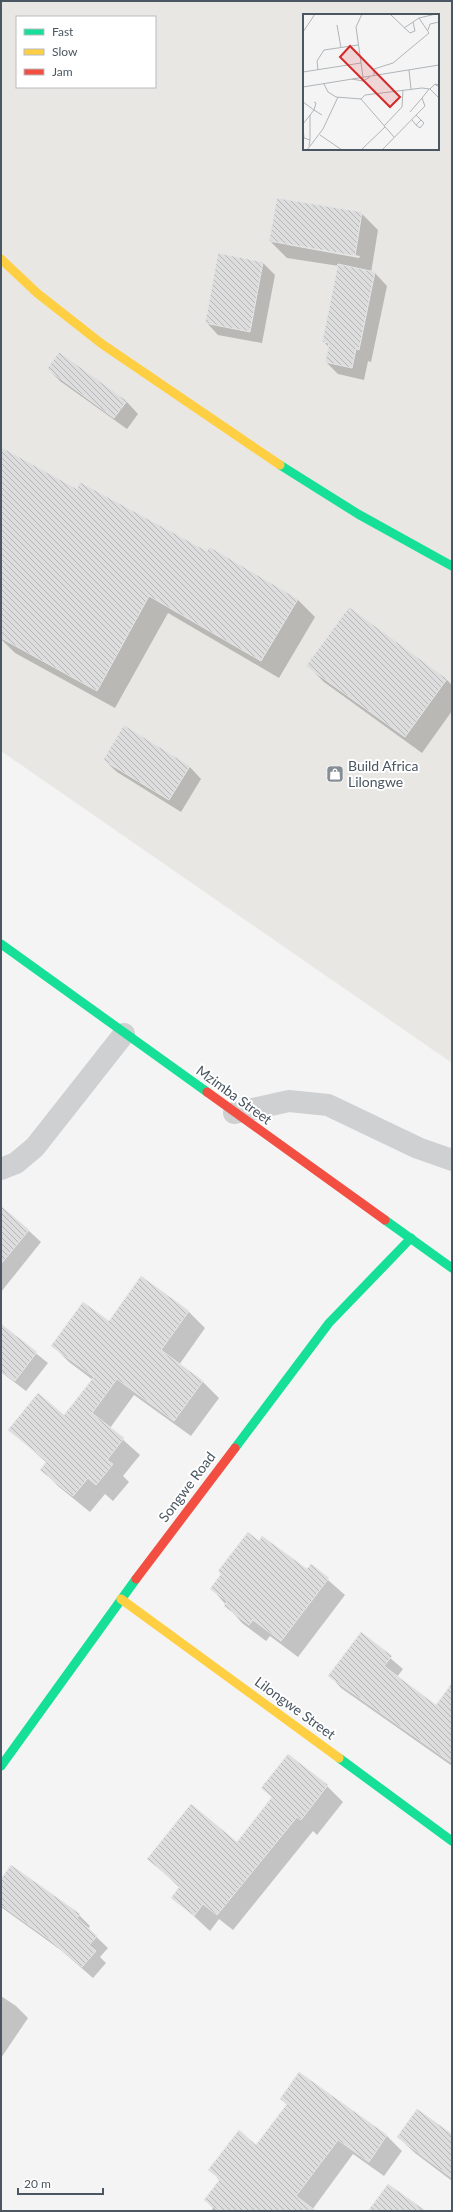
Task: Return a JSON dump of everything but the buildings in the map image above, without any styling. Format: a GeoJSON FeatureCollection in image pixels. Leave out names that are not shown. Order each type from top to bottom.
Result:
{"type":"FeatureCollection","features":[{"type":"Feature","properties":{"kind":"street"},"geometry":{"type":"LineString","coordinates":[[1,259],[37,293],[102,344],[267,457],[358,514],[452,566]]}},
{"type":"Feature","properties":{"kind":"street","name":"Mzimba Street"},"geometry":{"type":"LineString","coordinates":[[1,944],[124,1034],[452,1268]]}},
{"type":"Feature","properties":{"kind":"street"},"geometry":{"type":"LineString","coordinates":[[1,1169],[16,1163],[35,1147],[124,1034]]}},
{"type":"Feature","properties":{"kind":"street"},"geometry":{"type":"LineString","coordinates":[[234,1113],[289,1101],[328,1105],[418,1148],[452,1160]]}},
{"type":"Feature","properties":{"kind":"street","name":"Songwe Road"},"geometry":{"type":"LineString","coordinates":[[1,1766],[121,1599],[329,1323],[411,1238]]}},
{"type":"Feature","properties":{"kind":"street","name":"Lilongwe Street"},"geometry":{"type":"LineString","coordinates":[[121,1599],[452,1841]]}},
{"type":"Feature","properties":{"kind":"shaded area"},"geometry":{"type":"Polygon","coordinates":[[[1,1],[452,1],[452,1063],[1,751],[1,1]]]}},
{"type":"Feature","properties":{"kind":"traffic: fast"},"geometry":{"type":"LineString","coordinates":[[280,465],[358,514],[452,566]]}},
{"type":"Feature","properties":{"kind":"traffic: fast"},"geometry":{"type":"LineString","coordinates":[[1,944],[207,1092]]}},
{"type":"Feature","properties":{"kind":"traffic: fast"},"geometry":{"type":"LineString","coordinates":[[385,1220],[452,1268]]}},
{"type":"Feature","properties":{"kind":"traffic: fast"},"geometry":{"type":"LineString","coordinates":[[235,1448],[329,1323],[411,1238]]}},
{"type":"Feature","properties":{"kind":"traffic: fast"},"geometry":{"type":"LineString","coordinates":[[1,1766],[136,1579]]}},
{"type":"Feature","properties":{"kind":"traffic: fast"},"geometry":{"type":"LineString","coordinates":[[339,1758],[452,1841]]}},
{"type":"Feature","properties":{"kind":"traffic: slow"},"geometry":{"type":"LineString","coordinates":[[1,259],[37,293],[102,344],[280,465]]}},
{"type":"Feature","properties":{"kind":"traffic: slow"},"geometry":{"type":"LineString","coordinates":[[121,1599],[339,1758]]}},
{"type":"Feature","properties":{"kind":"traffic: jam"},"geometry":{"type":"LineString","coordinates":[[207,1092],[385,1220]]}},
{"type":"Feature","properties":{"kind":"traffic: jam"},"geometry":{"type":"LineString","coordinates":[[136,1579],[235,1448]]}},
{"type":"Feature","properties":{"kind":"place","name":"Build Africa Lilongwe"},"geometry":{"type":"Point","coordinates":[335,774]}}]}
